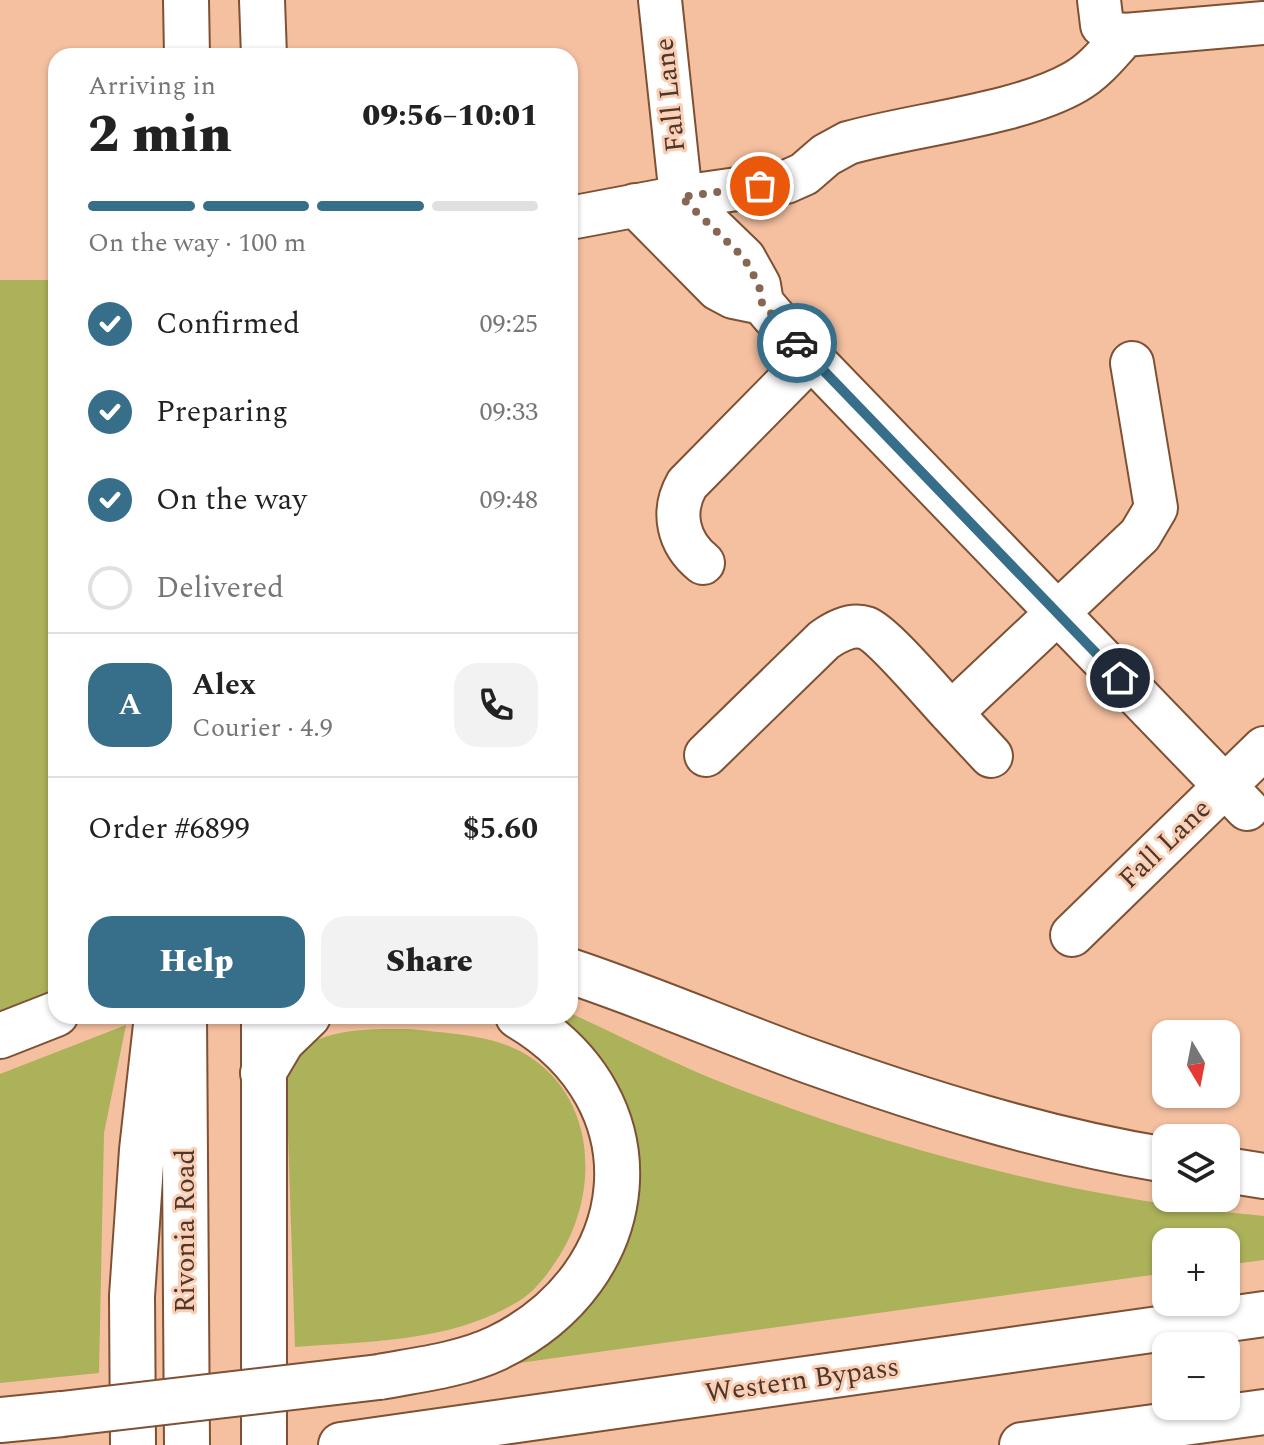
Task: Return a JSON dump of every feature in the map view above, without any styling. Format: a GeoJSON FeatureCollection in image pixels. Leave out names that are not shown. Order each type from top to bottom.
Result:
{"type":"FeatureCollection","features":[{"type":"Feature","properties":{"kind":"main road"},"geometry":{"type":"LineString","coordinates":[[186,0],[187,48]]}},
{"type":"Feature","properties":{"kind":"main road"},"geometry":{"type":"LineString","coordinates":[[262,0],[264,48]]}},
{"type":"Feature","properties":{"kind":"main road"},"geometry":{"type":"LineString","coordinates":[[578,962],[611,985]]}},
{"type":"Feature","properties":{"kind":"main road"},"geometry":{"type":"LineString","coordinates":[[578,974],[809,1061],[967,1113],[1152,1158]]}},
{"type":"Feature","properties":{"kind":"main road"},"geometry":{"type":"LineString","coordinates":[[0,1036],[48,1017]]}},
{"type":"Feature","properties":{"kind":"main road"},"geometry":{"type":"LineString","coordinates":[[133,1445],[132,1296],[142,1150],[156,1024]]}},
{"type":"Feature","properties":{"kind":"main road","name":"Rivonia Road"},"geometry":{"type":"LineString","coordinates":[[184,1024],[187,1445]]}},
{"type":"Feature","properties":{"kind":"main road"},"geometry":{"type":"LineString","coordinates":[[264,1024],[264,1445]]}},
{"type":"Feature","properties":{"kind":"main road"},"geometry":{"type":"LineString","coordinates":[[263,1073],[282,1041],[300,1024]]}},
{"type":"Feature","properties":{"kind":"main road"},"geometry":{"type":"LineString","coordinates":[[0,1420],[379,1377],[440,1365],[496,1348],[534,1325],[568,1295],[593,1264],[610,1223],[617,1193],[617,1159],[610,1120],[599,1095],[579,1065],[550,1037],[530,1024]]}},
{"type":"Feature","properties":{"kind":"main road"},"geometry":{"type":"LineString","coordinates":[[1240,1172],[1264,1176]]}},
{"type":"Feature","properties":{"kind":"main road","name":"Western Bypass"},"geometry":{"type":"LineString","coordinates":[[360,1443],[1264,1314]]}},
{"type":"Feature","properties":{"kind":"main road"},"geometry":{"type":"LineString","coordinates":[[1022,1445],[1264,1412]]}},
{"type":"Feature","properties":{"kind":"street","name":"Fall Lane"},"geometry":{"type":"LineString","coordinates":[[660,0],[681,197],[744,258],[759,285],[762,303],[811,358],[1237,797],[1072,935]]}},
{"type":"Feature","properties":{"kind":"street"},"geometry":{"type":"LineString","coordinates":[[1099,0],[1102,25],[1112,33],[1125,35],[1264,23]]}},
{"type":"Feature","properties":{"kind":"street"},"geometry":{"type":"LineString","coordinates":[[578,216],[786,182],[804,174],[826,155],[848,143],[995,109],[1059,90],[1078,80],[1125,35]]}},
{"type":"Feature","properties":{"kind":"street"},"geometry":{"type":"LineString","coordinates":[[635,205],[718,289],[733,297],[762,303]]}},
{"type":"Feature","properties":{"kind":"street"},"geometry":{"type":"LineString","coordinates":[[703,563],[692,554],[681,531],[677,508],[680,496],[687,484],[811,358]]}},
{"type":"Feature","properties":{"kind":"street"},"geometry":{"type":"LineString","coordinates":[[951,713],[1140,535],[1156,508],[1132,363]]}},
{"type":"Feature","properties":{"kind":"street"},"geometry":{"type":"LineString","coordinates":[[706,755],[824,640],[834,633],[856,626],[874,633],[991,756]]}},
{"type":"Feature","properties":{"kind":"street"},"geometry":{"type":"LineString","coordinates":[[1237,797],[1264,748]]}},
{"type":"Feature","properties":{"kind":"green space"},"geometry":{"type":"Polygon","coordinates":[[[0,280],[48,280],[48,1003],[0,1022],[0,280]]]}},
{"type":"Feature","properties":{"kind":"green space"},"geometry":{"type":"Polygon","coordinates":[[[578,1017],[713,1079],[847,1128],[915,1149],[1053,1184],[1152,1202],[1152,1212],[1228,1212],[1264,1216],[1264,1260],[1240,1263],[1240,1228],[1152,1228],[1152,1275],[497,1366],[552,1338],[580,1315],[603,1289],[621,1258],[632,1226],[638,1192],[638,1157],[632,1122],[619,1088],[569,1024],[578,1024],[578,1017]]]}},
{"type":"Feature","properties":{"kind":"green space"},"geometry":{"type":"Polygon","coordinates":[[[126,1025],[104,1133],[99,1373],[0,1383],[0,1074],[126,1025]]]}},
{"type":"Feature","properties":{"kind":"green space"},"geometry":{"type":"Polygon","coordinates":[[[410,1029],[474,1036],[504,1044],[533,1059],[555,1078],[570,1101],[580,1127],[585,1154],[585,1182],[570,1237],[535,1288],[493,1315],[467,1325],[411,1337],[295,1347],[286,1072],[301,1051],[324,1037],[353,1031],[410,1029]]]}},
{"type":"Feature","properties":{"kind":"way so far"},"geometry":{"type":"LineString","coordinates":[[760,186],[681,197],[744,258],[759,285],[762,303],[797,343]]}},
{"type":"Feature","properties":{"kind":"route"},"geometry":{"type":"LineString","coordinates":[[797,343],[1120,678]]}}]}
